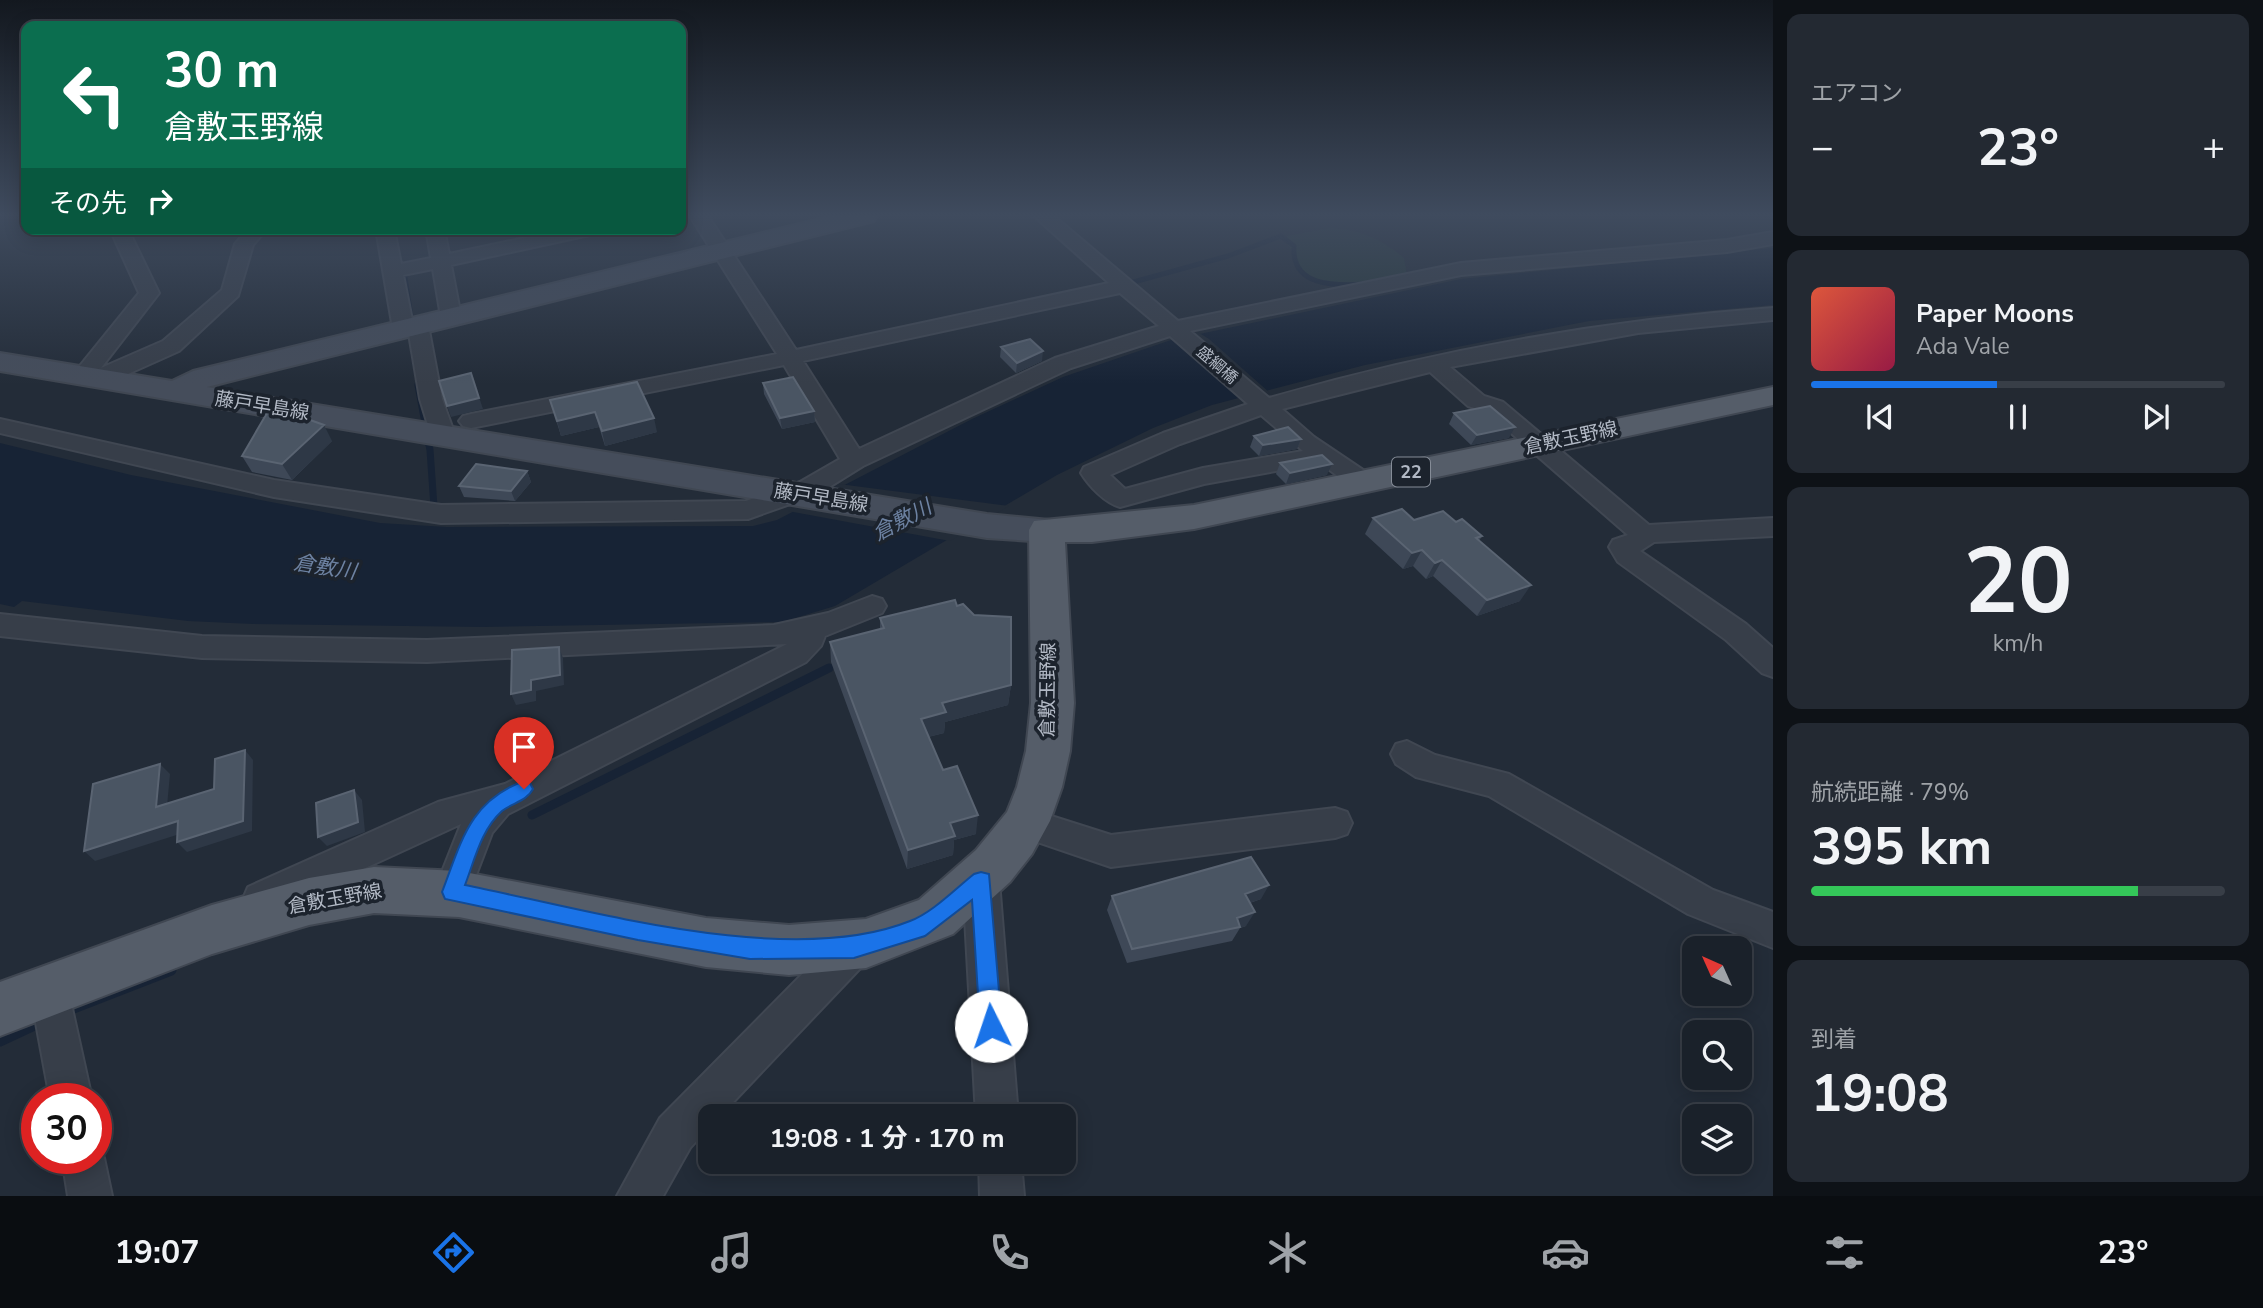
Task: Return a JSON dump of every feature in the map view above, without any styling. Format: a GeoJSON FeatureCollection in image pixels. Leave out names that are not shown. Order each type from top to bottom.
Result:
{"type":"FeatureCollection","features":[{"type":"Feature","properties":{"kind":"main road","name":"藤戸早島線"},"geometry":{"type":"LineString","coordinates":[[178,392],[189,383],[204,377],[638,272]]}},
{"type":"Feature","properties":{"kind":"main road"},"geometry":{"type":"LineString","coordinates":[[0,362],[178,392]]}},
{"type":"Feature","properties":{"kind":"main road","name":"藤戸早島線"},"geometry":{"type":"LineString","coordinates":[[178,392],[442,430],[987,526],[1047,530]]}},
{"type":"Feature","properties":{"kind":"main road","name":"倉敷玉野線"},"geometry":{"type":"LineString","coordinates":[[0,1009],[53,1008],[181,940],[331,896],[384,889],[452,892],[638,930],[750,949],[854,948],[918,929],[981,881],[1026,823],[1042,775],[1051,726],[1047,530],[1092,530],[1194,517],[1773,396]]}},
{"type":"Feature","properties":{"kind":"street"},"geometry":{"type":"LineString","coordinates":[[139,272],[149,293],[86,372],[96,378],[171,346],[231,292],[236,272]]}},
{"type":"Feature","properties":{"kind":"street"},"geometry":{"type":"LineString","coordinates":[[398,272],[430,399],[442,430],[1125,286]]}},
{"type":"Feature","properties":{"kind":"street"},"geometry":{"type":"LineString","coordinates":[[442,272],[451,317]]}},
{"type":"Feature","properties":{"kind":"street"},"geometry":{"type":"LineString","coordinates":[[737,272],[854,461]]}},
{"type":"Feature","properties":{"kind":"street","name":"盛綱橋"},"geometry":{"type":"LineString","coordinates":[[1108,272],[1261,403],[1324,455],[1363,482]]}},
{"type":"Feature","properties":{"kind":"street"},"geometry":{"type":"LineString","coordinates":[[0,426],[332,501],[441,514],[748,510],[800,495],[854,461],[1063,363],[1175,329],[1448,272]]}},
{"type":"Feature","properties":{"kind":"street"},"geometry":{"type":"LineString","coordinates":[[1324,455],[1203,476],[1119,499],[1093,473],[1146,447],[1261,403],[1586,332],[1773,314]]}},
{"type":"Feature","properties":{"kind":"street"},"geometry":{"type":"LineString","coordinates":[[1434,364],[1476,401],[1495,407],[1643,534],[1773,527]]}},
{"type":"Feature","properties":{"kind":"street"},"geometry":{"type":"LineString","coordinates":[[1643,534],[1642,540],[1622,547],[1627,555],[1736,632],[1773,665]]}},
{"type":"Feature","properties":{"kind":"street"},"geometry":{"type":"LineString","coordinates":[[1,626],[202,646],[427,651],[774,636],[834,623],[872,606]]}},
{"type":"Feature","properties":{"kind":"street"},"geometry":{"type":"LineString","coordinates":[[452,892],[478,824],[486,812],[506,797],[796,654],[811,638],[807,628]]}},
{"type":"Feature","properties":{"kind":"street"},"geometry":{"type":"LineString","coordinates":[[1407,754],[1427,767],[1497,784],[1701,902],[1773,930]]}},
{"type":"Feature","properties":{"kind":"street"},"geometry":{"type":"LineString","coordinates":[[181,940],[318,870],[426,822],[466,806],[506,797]]}},
{"type":"Feature","properties":{"kind":"street"},"geometry":{"type":"LineString","coordinates":[[1026,823],[1111,851],[1335,823]]}},
{"type":"Feature","properties":{"kind":"street"},"geometry":{"type":"LineString","coordinates":[[981,881],[996,1104]]}},
{"type":"Feature","properties":{"kind":"street"},"geometry":{"type":"LineString","coordinates":[[639,1196],[675,1133],[854,948]]}},
{"type":"Feature","properties":{"kind":"street"},"geometry":{"type":"LineString","coordinates":[[53,1008],[68,1083]]}},
{"type":"Feature","properties":{"kind":"street"},"geometry":{"type":"LineString","coordinates":[[86,1174],[90,1196]]}},
{"type":"Feature","properties":{"kind":"street"},"geometry":{"type":"LineString","coordinates":[[1001,1174],[1002,1196]]}},
{"type":"Feature","properties":{"kind":"shaded area"},"geometry":{"type":"Polygon","coordinates":[[[1406,272],[1407,275],[1368,283],[1340,285],[1314,280],[1302,273],[1406,272]]]}},
{"type":"Feature","properties":{"kind":"water","name":"倉敷川"},"geometry":{"type":"Polygon","coordinates":[[[1533,272],[1773,272],[1773,305],[1589,321],[1365,365],[1212,405],[1153,428],[1057,475],[835,606],[782,622],[483,627],[253,624],[188,621],[22,601],[14,607],[0,604],[0,443],[131,475],[380,523],[447,527],[753,526],[777,520],[972,419],[1063,377],[1171,340],[1461,279],[1533,272]]]}},
{"type":"Feature","properties":{"kind":"pier"},"geometry":{"type":"Polygon","coordinates":[[[1196,331],[1209,339],[1270,393],[1241,400],[1169,337],[1196,331]]]}},
{"type":"Feature","properties":{"kind":"pier"},"geometry":{"type":"Polygon","coordinates":[[[839,484],[1009,506],[950,541],[788,511],[839,484]]]}},
{"type":"Feature","properties":{"kind":"building"},"geometry":{"type":"Polygon","coordinates":[[[1030,339],[1043,351],[1017,363],[1001,347],[1030,339]]]}},
{"type":"Feature","properties":{"kind":"building"},"geometry":{"type":"Polygon","coordinates":[[[471,373],[479,398],[447,406],[439,381],[471,373]]]}},
{"type":"Feature","properties":{"kind":"building"},"geometry":{"type":"Polygon","coordinates":[[[793,377],[814,411],[780,418],[763,383],[793,377]]]}},
{"type":"Feature","properties":{"kind":"building"},"geometry":{"type":"Polygon","coordinates":[[[637,382],[654,418],[602,431],[595,412],[557,421],[550,400],[637,382]]]}},
{"type":"Feature","properties":{"kind":"building"},"geometry":{"type":"Polygon","coordinates":[[[1490,406],[1515,427],[1477,435],[1454,413],[1490,406]]]}},
{"type":"Feature","properties":{"kind":"building"},"geometry":{"type":"Polygon","coordinates":[[[267,413],[299,416],[324,425],[282,464],[242,456],[267,413]]]}},
{"type":"Feature","properties":{"kind":"building"},"geometry":{"type":"Polygon","coordinates":[[[1288,427],[1301,439],[1263,445],[1254,436],[1288,427]]]}},
{"type":"Feature","properties":{"kind":"building"},"geometry":{"type":"Polygon","coordinates":[[[1322,455],[1332,464],[1290,473],[1280,463],[1322,455]]]}},
{"type":"Feature","properties":{"kind":"building"},"geometry":{"type":"Polygon","coordinates":[[[476,464],[527,471],[511,491],[459,486],[476,464]]]}},
{"type":"Feature","properties":{"kind":"building"},"geometry":{"type":"Polygon","coordinates":[[[1402,509],[1414,520],[1443,511],[1456,522],[1462,519],[1482,536],[1476,538],[1531,585],[1487,600],[1442,560],[1435,563],[1422,550],[1412,553],[1373,518],[1402,509]]]}},
{"type":"Feature","properties":{"kind":"building"},"geometry":{"type":"Polygon","coordinates":[[[955,600],[957,606],[963,604],[974,615],[1011,617],[1011,685],[942,703],[946,712],[921,719],[943,770],[957,766],[978,815],[950,823],[955,836],[908,850],[830,642],[884,628],[880,618],[955,600]]]}},
{"type":"Feature","properties":{"kind":"building"},"geometry":{"type":"Polygon","coordinates":[[[559,647],[560,675],[531,680],[531,690],[511,694],[512,650],[559,647]]]}},
{"type":"Feature","properties":{"kind":"building"},"geometry":{"type":"Polygon","coordinates":[[[245,750],[243,821],[177,842],[178,821],[84,851],[93,784],[160,764],[156,807],[214,789],[215,759],[245,750]]]}},
{"type":"Feature","properties":{"kind":"building"},"geometry":{"type":"Polygon","coordinates":[[[354,790],[358,822],[318,837],[316,803],[354,790]]]}},
{"type":"Feature","properties":{"kind":"building"},"geometry":{"type":"Polygon","coordinates":[[[1251,857],[1269,885],[1245,894],[1255,912],[1237,918],[1240,927],[1132,949],[1112,896],[1251,857]]]}},
{"type":"Feature","properties":{"kind":"waterway"},"geometry":{"type":"LineString","coordinates":[[404,272],[411,317]]}},
{"type":"Feature","properties":{"kind":"waterway"},"geometry":{"type":"LineString","coordinates":[[1130,283],[1171,272]]}},
{"type":"Feature","properties":{"kind":"waterway"},"geometry":{"type":"LineString","coordinates":[[1302,272],[1307,277],[1329,284],[1366,284]]}},
{"type":"Feature","properties":{"kind":"waterway"},"geometry":{"type":"LineString","coordinates":[[413,354],[419,387]]}},
{"type":"Feature","properties":{"kind":"waterway"},"geometry":{"type":"LineString","coordinates":[[418,385],[430,450],[434,507]]}},
{"type":"Feature","properties":{"kind":"waterway"},"geometry":{"type":"LineString","coordinates":[[532,815],[829,668]]}},
{"type":"Feature","properties":{"kind":"waterway"},"geometry":{"type":"LineString","coordinates":[[63,1012],[171,970]]}},
{"type":"Feature","properties":{"kind":"waterway"},"geometry":{"type":"LineString","coordinates":[[0,1041],[45,1020]]}},
{"type":"Feature","properties":{"kind":"route"},"geometry":{"type":"LineString","coordinates":[[524,789],[506,797],[486,812],[478,824],[452,892],[638,930],[750,949],[860,948],[918,929],[981,881],[991,1026]]}}]}
